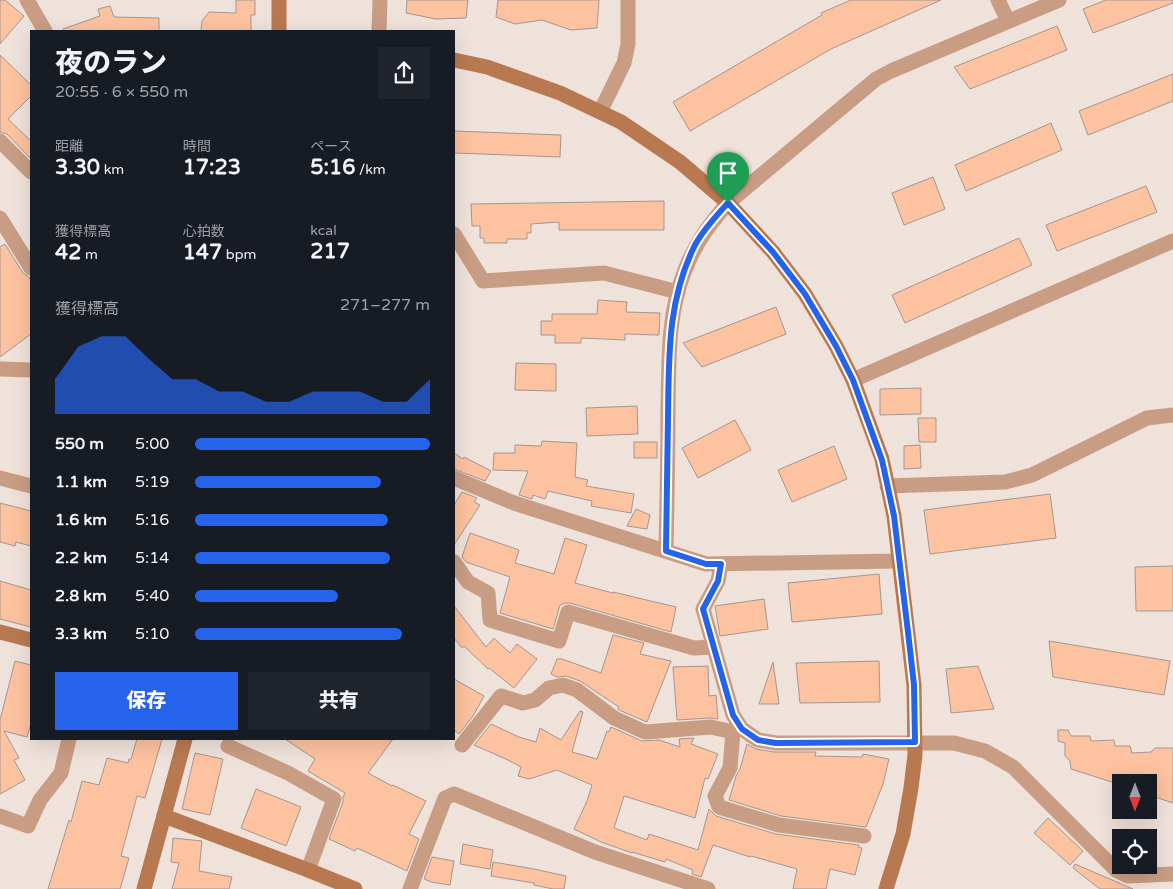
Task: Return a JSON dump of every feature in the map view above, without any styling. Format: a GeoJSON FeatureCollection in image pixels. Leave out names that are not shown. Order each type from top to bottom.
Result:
{"type":"FeatureCollection","features":[{"type":"Feature","properties":{"kind":"street"},"geometry":{"type":"LineString","coordinates":[[27,0],[44,30]]}},
{"type":"Feature","properties":{"kind":"street"},"geometry":{"type":"LineString","coordinates":[[279,0],[279,30]]}},
{"type":"Feature","properties":{"kind":"street"},"geometry":{"type":"LineString","coordinates":[[379,30],[380,0]]}},
{"type":"Feature","properties":{"kind":"street"},"geometry":{"type":"LineString","coordinates":[[600,112],[624,63],[628,44],[628,0]]}},
{"type":"Feature","properties":{"kind":"street"},"geometry":{"type":"LineString","coordinates":[[998,0],[1008,22]]}},
{"type":"Feature","properties":{"kind":"street"},"geometry":{"type":"LineString","coordinates":[[666,551],[669,342],[675,304],[684,272],[696,244],[713,220],[728,203],[876,79],[1059,0]]}},
{"type":"Feature","properties":{"kind":"street"},"geometry":{"type":"LineString","coordinates":[[455,60],[487,67],[560,93],[621,122],[680,162],[728,203],[773,252],[805,294],[836,346],[853,380],[882,460],[894,516],[914,685],[915,755],[911,788],[903,834],[886,889]]}},
{"type":"Feature","properties":{"kind":"street"},"geometry":{"type":"LineString","coordinates":[[0,141],[30,171]]}},
{"type":"Feature","properties":{"kind":"street"},"geometry":{"type":"LineString","coordinates":[[0,218],[30,266]]}},
{"type":"Feature","properties":{"kind":"street"},"geometry":{"type":"LineString","coordinates":[[455,236],[482,281],[604,273],[678,292]]}},
{"type":"Feature","properties":{"kind":"street"},"geometry":{"type":"LineString","coordinates":[[853,380],[1173,241]]}},
{"type":"Feature","properties":{"kind":"street"},"geometry":{"type":"LineString","coordinates":[[0,369],[30,370]]}},
{"type":"Feature","properties":{"kind":"street"},"geometry":{"type":"LineString","coordinates":[[887,486],[1005,482],[1032,475],[1147,418],[1173,414]]}},
{"type":"Feature","properties":{"kind":"street"},"geometry":{"type":"LineString","coordinates":[[0,478],[30,486]]}},
{"type":"Feature","properties":{"kind":"street"},"geometry":{"type":"LineString","coordinates":[[455,478],[514,503],[706,564],[899,560]]}},
{"type":"Feature","properties":{"kind":"street"},"geometry":{"type":"LineString","coordinates":[[455,563],[468,582],[488,593],[490,620],[559,641],[568,612],[694,648],[714,647]]}},
{"type":"Feature","properties":{"kind":"street"},"geometry":{"type":"LineString","coordinates":[[721,564],[718,581],[703,609],[736,729],[730,768],[715,796],[719,807],[779,825],[864,836]]}},
{"type":"Feature","properties":{"kind":"street"},"geometry":{"type":"LineString","coordinates":[[0,632],[30,640]]}},
{"type":"Feature","properties":{"kind":"street"},"geometry":{"type":"LineString","coordinates":[[462,745],[501,696],[523,703],[534,700],[549,688],[563,685],[577,690],[614,718],[645,732],[711,727],[742,729],[758,740],[776,743],[954,743],[985,751],[1014,767],[1116,870],[1128,876],[1173,874]]}},
{"type":"Feature","properties":{"kind":"street"},"geometry":{"type":"LineString","coordinates":[[0,816],[28,826],[40,800],[61,773],[69,740]]}},
{"type":"Feature","properties":{"kind":"street"},"geometry":{"type":"LineString","coordinates":[[144,889],[185,740]]}},
{"type":"Feature","properties":{"kind":"street"},"geometry":{"type":"LineString","coordinates":[[228,746],[288,773],[334,799],[308,870]]}},
{"type":"Feature","properties":{"kind":"street"},"geometry":{"type":"LineString","coordinates":[[410,889],[445,798],[454,794],[595,852],[708,889]]}},
{"type":"Feature","properties":{"kind":"street"},"geometry":{"type":"LineString","coordinates":[[164,816],[355,889]]}},
{"type":"Feature","properties":{"kind":"building"},"geometry":{"type":"Polygon","coordinates":[[[0,0],[5,0],[24,16],[0,44],[0,0]]]}},
{"type":"Feature","properties":{"kind":"building"},"geometry":{"type":"Polygon","coordinates":[[[236,0],[255,0],[255,15],[251,15],[251,30],[201,30],[202,21],[209,12],[236,13],[236,0]]]}},
{"type":"Feature","properties":{"kind":"building"},"geometry":{"type":"Polygon","coordinates":[[[407,0],[468,0],[466,18],[436,19],[406,13],[407,0]]]}},
{"type":"Feature","properties":{"kind":"building"},"geometry":{"type":"Polygon","coordinates":[[[498,0],[599,0],[597,28],[571,30],[542,20],[515,24],[496,17],[498,0]]]}},
{"type":"Feature","properties":{"kind":"building"},"geometry":{"type":"Polygon","coordinates":[[[851,0],[941,0],[831,49],[690,131],[673,102],[822,15],[821,13],[851,0]]]}},
{"type":"Feature","properties":{"kind":"building"},"geometry":{"type":"Polygon","coordinates":[[[1106,0],[1173,0],[1173,3],[1093,33],[1083,9],[1106,0]]]}},
{"type":"Feature","properties":{"kind":"building"},"geometry":{"type":"Polygon","coordinates":[[[110,6],[114,17],[159,18],[159,30],[63,30],[100,16],[98,9],[110,6]]]}},
{"type":"Feature","properties":{"kind":"building"},"geometry":{"type":"Polygon","coordinates":[[[1057,26],[1067,50],[970,89],[954,67],[1057,26]]]}},
{"type":"Feature","properties":{"kind":"building"},"geometry":{"type":"Polygon","coordinates":[[[0,55],[30,84],[30,97],[8,119],[30,140],[30,158],[7,134],[0,132],[0,55]]]}},
{"type":"Feature","properties":{"kind":"building"},"geometry":{"type":"Polygon","coordinates":[[[1173,74],[1173,101],[1088,135],[1079,111],[1173,74]]]}},
{"type":"Feature","properties":{"kind":"building"},"geometry":{"type":"Polygon","coordinates":[[[1051,123],[1062,150],[966,191],[955,165],[1051,123]]]}},
{"type":"Feature","properties":{"kind":"building"},"geometry":{"type":"Polygon","coordinates":[[[455,131],[561,135],[560,157],[455,153],[455,131]]]}},
{"type":"Feature","properties":{"kind":"building"},"geometry":{"type":"Polygon","coordinates":[[[933,177],[945,209],[904,225],[892,193],[933,177]]]}},
{"type":"Feature","properties":{"kind":"building"},"geometry":{"type":"Polygon","coordinates":[[[1146,186],[1157,212],[1057,251],[1046,225],[1146,186]]]}},
{"type":"Feature","properties":{"kind":"building"},"geometry":{"type":"Polygon","coordinates":[[[664,201],[664,230],[559,230],[559,222],[531,224],[531,233],[527,233],[527,239],[507,239],[507,243],[484,243],[484,238],[480,238],[480,226],[472,226],[471,204],[664,201]]]}},
{"type":"Feature","properties":{"kind":"building"},"geometry":{"type":"Polygon","coordinates":[[[1019,238],[1032,265],[905,323],[892,295],[1019,238]]]}},
{"type":"Feature","properties":{"kind":"building"},"geometry":{"type":"Polygon","coordinates":[[[5,244],[23,273],[30,279],[30,335],[0,357],[0,247],[5,244]]]}},
{"type":"Feature","properties":{"kind":"building"},"geometry":{"type":"Polygon","coordinates":[[[598,300],[627,302],[626,312],[660,313],[659,335],[625,334],[625,340],[581,338],[581,343],[555,343],[555,335],[541,335],[541,321],[552,321],[552,314],[597,314],[598,300]]]}},
{"type":"Feature","properties":{"kind":"building"},"geometry":{"type":"Polygon","coordinates":[[[776,307],[786,334],[702,367],[683,343],[776,307]]]}},
{"type":"Feature","properties":{"kind":"building"},"geometry":{"type":"Polygon","coordinates":[[[516,363],[556,364],[556,391],[515,390],[516,363]]]}},
{"type":"Feature","properties":{"kind":"building"},"geometry":{"type":"Polygon","coordinates":[[[921,388],[921,414],[880,415],[880,389],[921,388]]]}},
{"type":"Feature","properties":{"kind":"building"},"geometry":{"type":"Polygon","coordinates":[[[637,406],[638,434],[587,436],[586,408],[637,406]]]}},
{"type":"Feature","properties":{"kind":"building"},"geometry":{"type":"Polygon","coordinates":[[[918,418],[936,418],[936,442],[919,442],[918,418]]]}},
{"type":"Feature","properties":{"kind":"building"},"geometry":{"type":"Polygon","coordinates":[[[735,420],[751,450],[698,478],[682,448],[735,420]]]}},
{"type":"Feature","properties":{"kind":"building"},"geometry":{"type":"Polygon","coordinates":[[[542,441],[577,443],[575,477],[588,480],[586,486],[634,494],[631,513],[591,506],[592,501],[548,491],[545,499],[533,495],[532,499],[519,495],[528,471],[493,470],[494,453],[515,453],[515,445],[541,446],[542,441]]]}},
{"type":"Feature","properties":{"kind":"building"},"geometry":{"type":"Polygon","coordinates":[[[634,442],[657,442],[657,458],[634,458],[634,442]]]}},
{"type":"Feature","properties":{"kind":"building"},"geometry":{"type":"Polygon","coordinates":[[[920,445],[921,468],[904,469],[904,446],[920,445]]]}},
{"type":"Feature","properties":{"kind":"building"},"geometry":{"type":"Polygon","coordinates":[[[834,446],[847,479],[792,502],[778,470],[834,446]]]}},
{"type":"Feature","properties":{"kind":"building"},"geometry":{"type":"Polygon","coordinates":[[[455,454],[491,471],[485,481],[455,469],[455,454]]]}},
{"type":"Feature","properties":{"kind":"building"},"geometry":{"type":"Polygon","coordinates":[[[462,492],[477,498],[474,502],[480,505],[455,543],[455,503],[462,492]]]}},
{"type":"Feature","properties":{"kind":"building"},"geometry":{"type":"Polygon","coordinates":[[[1050,494],[1056,538],[930,554],[924,510],[1050,494]]]}},
{"type":"Feature","properties":{"kind":"building"},"geometry":{"type":"Polygon","coordinates":[[[0,503],[30,511],[30,546],[16,542],[15,546],[0,542],[0,503]]]}},
{"type":"Feature","properties":{"kind":"building"},"geometry":{"type":"Polygon","coordinates":[[[636,509],[650,515],[647,529],[627,526],[636,509]]]}},
{"type":"Feature","properties":{"kind":"building"},"geometry":{"type":"Polygon","coordinates":[[[470,533],[519,550],[515,563],[554,574],[565,538],[587,545],[575,583],[676,607],[671,632],[570,603],[560,605],[553,629],[500,613],[510,577],[466,562],[462,557],[470,533]]]}},
{"type":"Feature","properties":{"kind":"building"},"geometry":{"type":"Polygon","coordinates":[[[1173,566],[1173,611],[1136,611],[1135,567],[1173,566]]]}},
{"type":"Feature","properties":{"kind":"building"},"geometry":{"type":"Polygon","coordinates":[[[879,574],[882,614],[792,622],[788,583],[879,574]]]}},
{"type":"Feature","properties":{"kind":"building"},"geometry":{"type":"Polygon","coordinates":[[[0,581],[30,590],[30,627],[0,619],[0,581]]]}},
{"type":"Feature","properties":{"kind":"building"},"geometry":{"type":"Polygon","coordinates":[[[764,599],[768,629],[720,636],[715,606],[764,599]]]}},
{"type":"Feature","properties":{"kind":"building"},"geometry":{"type":"Polygon","coordinates":[[[455,607],[486,647],[494,638],[510,653],[517,644],[537,659],[514,688],[488,669],[464,646],[462,648],[455,639],[455,607]]]}},
{"type":"Feature","properties":{"kind":"building"},"geometry":{"type":"Polygon","coordinates":[[[613,635],[644,643],[640,654],[671,661],[647,722],[619,710],[619,707],[580,681],[566,676],[557,677],[551,674],[557,659],[562,659],[601,673],[613,635]]]}},
{"type":"Feature","properties":{"kind":"building"},"geometry":{"type":"Polygon","coordinates":[[[1049,641],[1170,661],[1164,695],[1053,677],[1049,641]]]}},
{"type":"Feature","properties":{"kind":"building"},"geometry":{"type":"Polygon","coordinates":[[[15,661],[30,665],[30,726],[27,737],[4,731],[19,758],[14,760],[25,780],[0,794],[0,720],[15,661]]]}},
{"type":"Feature","properties":{"kind":"building"},"geometry":{"type":"Polygon","coordinates":[[[879,661],[880,702],[800,703],[796,663],[879,661]]]}},
{"type":"Feature","properties":{"kind":"building"},"geometry":{"type":"Polygon","coordinates":[[[773,662],[779,704],[759,704],[773,662]]]}},
{"type":"Feature","properties":{"kind":"building"},"geometry":{"type":"Polygon","coordinates":[[[708,666],[709,696],[716,695],[718,719],[677,720],[673,667],[708,666]]]}},
{"type":"Feature","properties":{"kind":"building"},"geometry":{"type":"Polygon","coordinates":[[[978,666],[994,709],[951,713],[946,669],[978,666]]]}},
{"type":"Feature","properties":{"kind":"building"},"geometry":{"type":"Polygon","coordinates":[[[455,680],[484,696],[473,716],[459,734],[455,731],[455,680]]]}},
{"type":"Feature","properties":{"kind":"building"},"geometry":{"type":"Polygon","coordinates":[[[580,711],[583,712],[572,752],[597,759],[607,731],[609,732],[611,727],[642,741],[659,740],[680,747],[679,739],[694,738],[691,744],[718,754],[708,779],[705,778],[695,818],[624,796],[614,828],[647,840],[649,834],[698,850],[709,809],[716,816],[776,834],[859,845],[858,847],[862,848],[855,875],[830,869],[826,889],[793,889],[797,869],[713,845],[701,877],[692,874],[693,870],[666,859],[665,862],[632,853],[601,842],[574,829],[592,785],[557,770],[529,779],[518,776],[521,767],[474,745],[491,724],[519,737],[536,742],[540,728],[561,740],[580,711]]]}},
{"type":"Feature","properties":{"kind":"building"},"geometry":{"type":"Polygon","coordinates":[[[1058,730],[1068,730],[1071,736],[1090,736],[1091,741],[1114,740],[1115,746],[1130,746],[1132,753],[1151,752],[1155,748],[1173,748],[1173,803],[1158,798],[1158,774],[1112,774],[1112,782],[1071,769],[1070,761],[1065,756],[1065,743],[1058,741],[1058,730]]]}},
{"type":"Feature","properties":{"kind":"building"},"geometry":{"type":"Polygon","coordinates":[[[137,740],[162,740],[145,798],[137,796],[121,856],[129,858],[120,889],[48,889],[69,820],[71,822],[82,781],[99,785],[107,758],[128,763],[129,759],[131,759],[137,740]]]}},
{"type":"Feature","properties":{"kind":"building"},"geometry":{"type":"Polygon","coordinates":[[[286,740],[392,740],[368,773],[426,801],[409,834],[419,839],[407,871],[357,848],[355,851],[329,839],[345,793],[308,771],[315,759],[286,740]]]}},
{"type":"Feature","properties":{"kind":"building"},"geometry":{"type":"Polygon","coordinates":[[[747,744],[756,749],[774,752],[816,752],[815,756],[862,757],[863,754],[889,759],[883,784],[866,827],[781,816],[729,800],[747,744]]]}},
{"type":"Feature","properties":{"kind":"building"},"geometry":{"type":"Polygon","coordinates":[[[195,753],[223,759],[210,815],[182,809],[195,753]]]}},
{"type":"Feature","properties":{"kind":"building"},"geometry":{"type":"Polygon","coordinates":[[[256,789],[301,807],[286,846],[241,828],[256,789]]]}},
{"type":"Feature","properties":{"kind":"building"},"geometry":{"type":"Polygon","coordinates":[[[1048,818],[1083,851],[1070,865],[1034,833],[1048,818]]]}},
{"type":"Feature","properties":{"kind":"building"},"geometry":{"type":"Polygon","coordinates":[[[173,838],[202,841],[199,871],[232,877],[229,889],[172,889],[179,863],[171,862],[173,838]]]}},
{"type":"Feature","properties":{"kind":"building"},"geometry":{"type":"Polygon","coordinates":[[[463,844],[493,850],[490,869],[460,864],[463,844]]]}},
{"type":"Feature","properties":{"kind":"building"},"geometry":{"type":"Polygon","coordinates":[[[432,857],[454,861],[450,885],[424,879],[432,857]]]}},
{"type":"Feature","properties":{"kind":"building"},"geometry":{"type":"Polygon","coordinates":[[[493,862],[566,876],[564,889],[553,889],[534,885],[534,883],[491,876],[493,862]]]}},
{"type":"Feature","properties":{"kind":"building"},"geometry":{"type":"Polygon","coordinates":[[[1075,864],[1133,889],[1100,889],[1073,868],[1075,864]]]}},
{"type":"Feature","properties":{"kind":"route"},"geometry":{"type":"LineString","coordinates":[[728,203],[773,252],[805,294],[836,346],[853,380],[882,460],[894,516],[908,632],[914,685],[915,742],[776,743],[758,740],[742,729],[733,715],[703,609],[718,581],[721,564],[706,564],[666,551],[669,342],[675,304],[684,272],[696,244],[728,203]]}}]}
